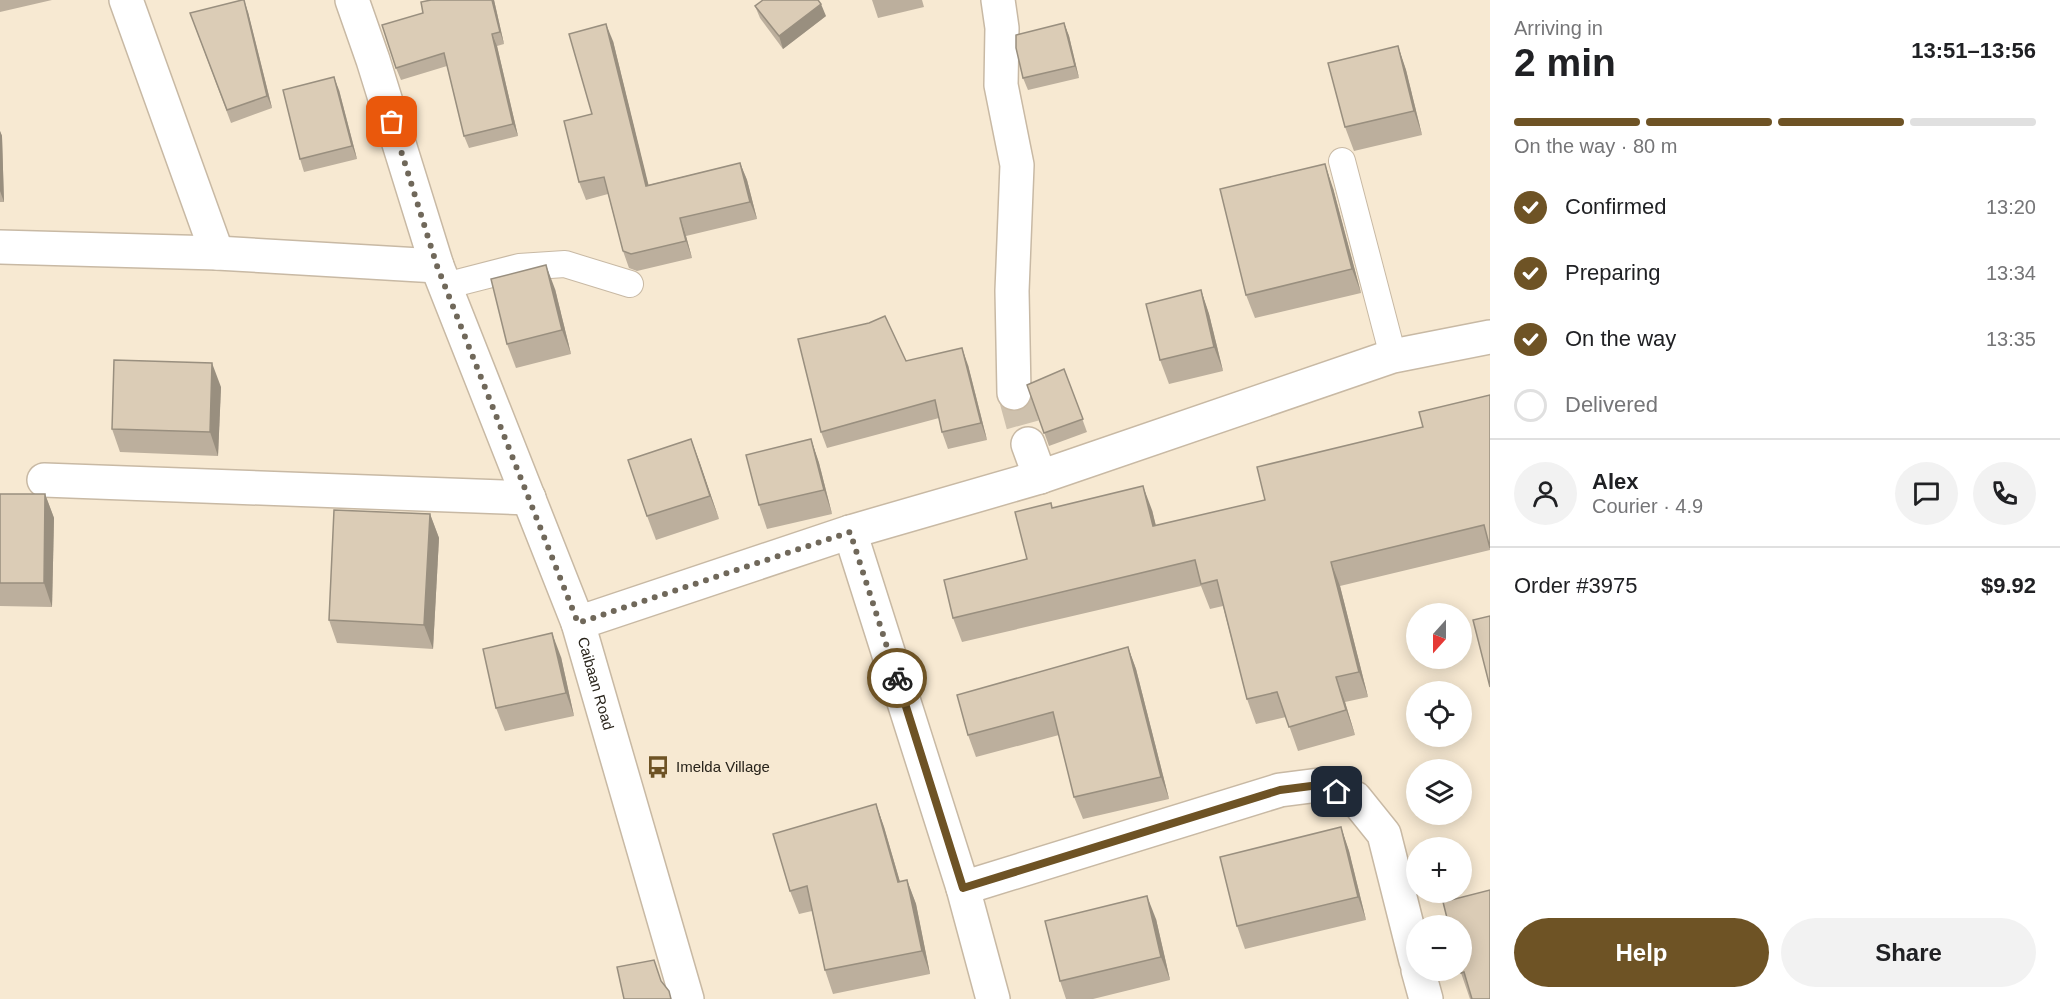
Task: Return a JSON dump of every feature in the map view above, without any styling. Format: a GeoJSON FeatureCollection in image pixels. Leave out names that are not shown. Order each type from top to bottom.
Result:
{"type":"FeatureCollection","features":[{"type":"Feature","properties":{"kind":"street"},"geometry":{"type":"LineString","coordinates":[[126,0],[217,253]]}},
{"type":"Feature","properties":{"kind":"street","name":"Caibaan Road"},"geometry":{"type":"LineString","coordinates":[[352,0],[441,276],[578,623],[687,999]]}},
{"type":"Feature","properties":{"kind":"street"},"geometry":{"type":"LineString","coordinates":[[998,0],[1002,28],[1001,85],[1017,165],[1012,291],[1014,393]]}},
{"type":"Feature","properties":{"kind":"street"},"geometry":{"type":"LineString","coordinates":[[0,247],[217,253],[441,276]]}},
{"type":"Feature","properties":{"kind":"street"},"geometry":{"type":"LineString","coordinates":[[578,623],[850,532],[1040,477],[1393,356],[1490,337]]}},
{"type":"Feature","properties":{"kind":"street"},"geometry":{"type":"LineString","coordinates":[[1028,444],[1040,477]]}},
{"type":"Feature","properties":{"kind":"street"},"geometry":{"type":"LineString","coordinates":[[44,480],[529,498]]}},
{"type":"Feature","properties":{"kind":"street"},"geometry":{"type":"LineString","coordinates":[[850,532],[963,888],[993,999]]}},
{"type":"Feature","properties":{"kind":"street"},"geometry":{"type":"LineString","coordinates":[[963,888],[1280,790],[1319,785],[1355,798],[1384,834],[1406,921]]}},
{"type":"Feature","properties":{"kind":"street"},"geometry":{"type":"LineString","coordinates":[[1421,981],[1425,999]]}},
{"type":"Feature","properties":{"kind":"lane"},"geometry":{"type":"LineString","coordinates":[[1342,161],[1393,356]]}},
{"type":"Feature","properties":{"kind":"lane"},"geometry":{"type":"LineString","coordinates":[[441,276],[565,264],[630,284]]}},
{"type":"Feature","properties":{"kind":"building"},"geometry":{"type":"Polygon","coordinates":[[[244,0],[267,96],[227,110],[190,13],[244,0]]]}},
{"type":"Feature","properties":{"kind":"building"},"geometry":{"type":"Polygon","coordinates":[[[492,0],[500,32],[492,34],[513,124],[464,136],[444,53],[396,68],[382,25],[423,13],[421,2],[492,0]]]}},
{"type":"Feature","properties":{"kind":"building"},"geometry":{"type":"Polygon","coordinates":[[[763,0],[818,0],[821,4],[779,36],[755,6],[763,0]]]}},
{"type":"Feature","properties":{"kind":"building"},"geometry":{"type":"Polygon","coordinates":[[[1064,23],[1075,66],[1023,78],[1016,48],[1016,35],[1064,23]]]}},
{"type":"Feature","properties":{"kind":"building"},"geometry":{"type":"Polygon","coordinates":[[[606,24],[646,186],[740,163],[750,202],[680,218],[686,241],[631,254],[623,251],[604,177],[579,182],[564,121],[592,114],[569,34],[606,24]]]}},
{"type":"Feature","properties":{"kind":"building"},"geometry":{"type":"Polygon","coordinates":[[[1398,46],[1414,111],[1345,127],[1328,63],[1398,46]]]}},
{"type":"Feature","properties":{"kind":"building"},"geometry":{"type":"Polygon","coordinates":[[[334,77],[352,146],[300,159],[283,90],[334,77]]]}},
{"type":"Feature","properties":{"kind":"building"},"geometry":{"type":"Polygon","coordinates":[[[1325,164],[1352,269],[1246,295],[1220,189],[1325,164]]]}},
{"type":"Feature","properties":{"kind":"building"},"geometry":{"type":"Polygon","coordinates":[[[546,265],[562,330],[507,344],[491,279],[546,265]]]}},
{"type":"Feature","properties":{"kind":"building"},"geometry":{"type":"Polygon","coordinates":[[[1201,290],[1214,347],[1160,360],[1146,304],[1201,290]]]}},
{"type":"Feature","properties":{"kind":"building"},"geometry":{"type":"Polygon","coordinates":[[[885,316],[906,361],[962,348],[981,423],[942,432],[935,400],[821,432],[798,339],[869,323],[885,316]]]}},
{"type":"Feature","properties":{"kind":"building"},"geometry":{"type":"Polygon","coordinates":[[[114,360],[212,363],[210,432],[112,429],[114,360]]]}},
{"type":"Feature","properties":{"kind":"building"},"geometry":{"type":"Polygon","coordinates":[[[1064,369],[1083,419],[1044,433],[1027,385],[1064,369]]]}},
{"type":"Feature","properties":{"kind":"building"},"geometry":{"type":"Polygon","coordinates":[[[1490,395],[1490,548],[1484,525],[1331,562],[1359,672],[1336,677],[1346,710],[1289,727],[1277,692],[1247,699],[1217,580],[1201,584],[1195,560],[953,618],[944,580],[1027,559],[1015,512],[1051,503],[1052,508],[1143,486],[1153,526],[1265,500],[1257,467],[1423,427],[1419,412],[1490,395]]]}},
{"type":"Feature","properties":{"kind":"building"},"geometry":{"type":"Polygon","coordinates":[[[691,439],[710,496],[647,516],[628,460],[691,439]]]}},
{"type":"Feature","properties":{"kind":"building"},"geometry":{"type":"Polygon","coordinates":[[[811,439],[824,490],[759,505],[746,455],[811,439]]]}},
{"type":"Feature","properties":{"kind":"building"},"geometry":{"type":"Polygon","coordinates":[[[0,494],[45,494],[44,583],[0,583],[0,494]]]}},
{"type":"Feature","properties":{"kind":"building"},"geometry":{"type":"Polygon","coordinates":[[[334,510],[430,514],[424,625],[329,620],[334,510]]]}},
{"type":"Feature","properties":{"kind":"building"},"geometry":{"type":"Polygon","coordinates":[[[1490,616],[1490,687],[1473,620],[1490,616]]]}},
{"type":"Feature","properties":{"kind":"building"},"geometry":{"type":"Polygon","coordinates":[[[552,633],[566,693],[496,708],[483,649],[552,633]]]}},
{"type":"Feature","properties":{"kind":"building"},"geometry":{"type":"Polygon","coordinates":[[[1128,647],[1161,777],[1074,797],[1053,712],[968,735],[957,695],[1128,647]]]}},
{"type":"Feature","properties":{"kind":"building"},"geometry":{"type":"Polygon","coordinates":[[[876,804],[898,882],[907,880],[922,951],[825,970],[807,886],[790,891],[773,834],[876,804]]]}},
{"type":"Feature","properties":{"kind":"building"},"geometry":{"type":"Polygon","coordinates":[[[1341,827],[1358,897],[1237,926],[1220,857],[1341,827]]]}},
{"type":"Feature","properties":{"kind":"building"},"geometry":{"type":"Polygon","coordinates":[[[1490,890],[1490,999],[1472,999],[1467,981],[1472,981],[1472,915],[1446,915],[1443,903],[1472,903],[1472,895],[1490,890]]]}},
{"type":"Feature","properties":{"kind":"building"},"geometry":{"type":"Polygon","coordinates":[[[1147,896],[1161,957],[1060,981],[1045,921],[1147,896]]]}},
{"type":"Feature","properties":{"kind":"building"},"geometry":{"type":"Polygon","coordinates":[[[654,960],[661,981],[669,991],[671,999],[624,999],[617,967],[654,960]]]}},
{"type":"Feature","properties":{"kind":"tunnel"},"geometry":{"type":"LineString","coordinates":[[1014,393],[1028,444]]}},
{"type":"Feature","properties":{"kind":"way so far"},"geometry":{"type":"LineString","coordinates":[[392,122],[437,266],[578,623],[850,532],[897,678]]}},
{"type":"Feature","properties":{"kind":"place","name":"Imelda Village"},"geometry":{"type":"Point","coordinates":[658,767]}},
{"type":"Feature","properties":{"kind":"route"},"geometry":{"type":"LineString","coordinates":[[897,678],[963,888],[1280,790],[1319,785],[1337,792]]}}]}
